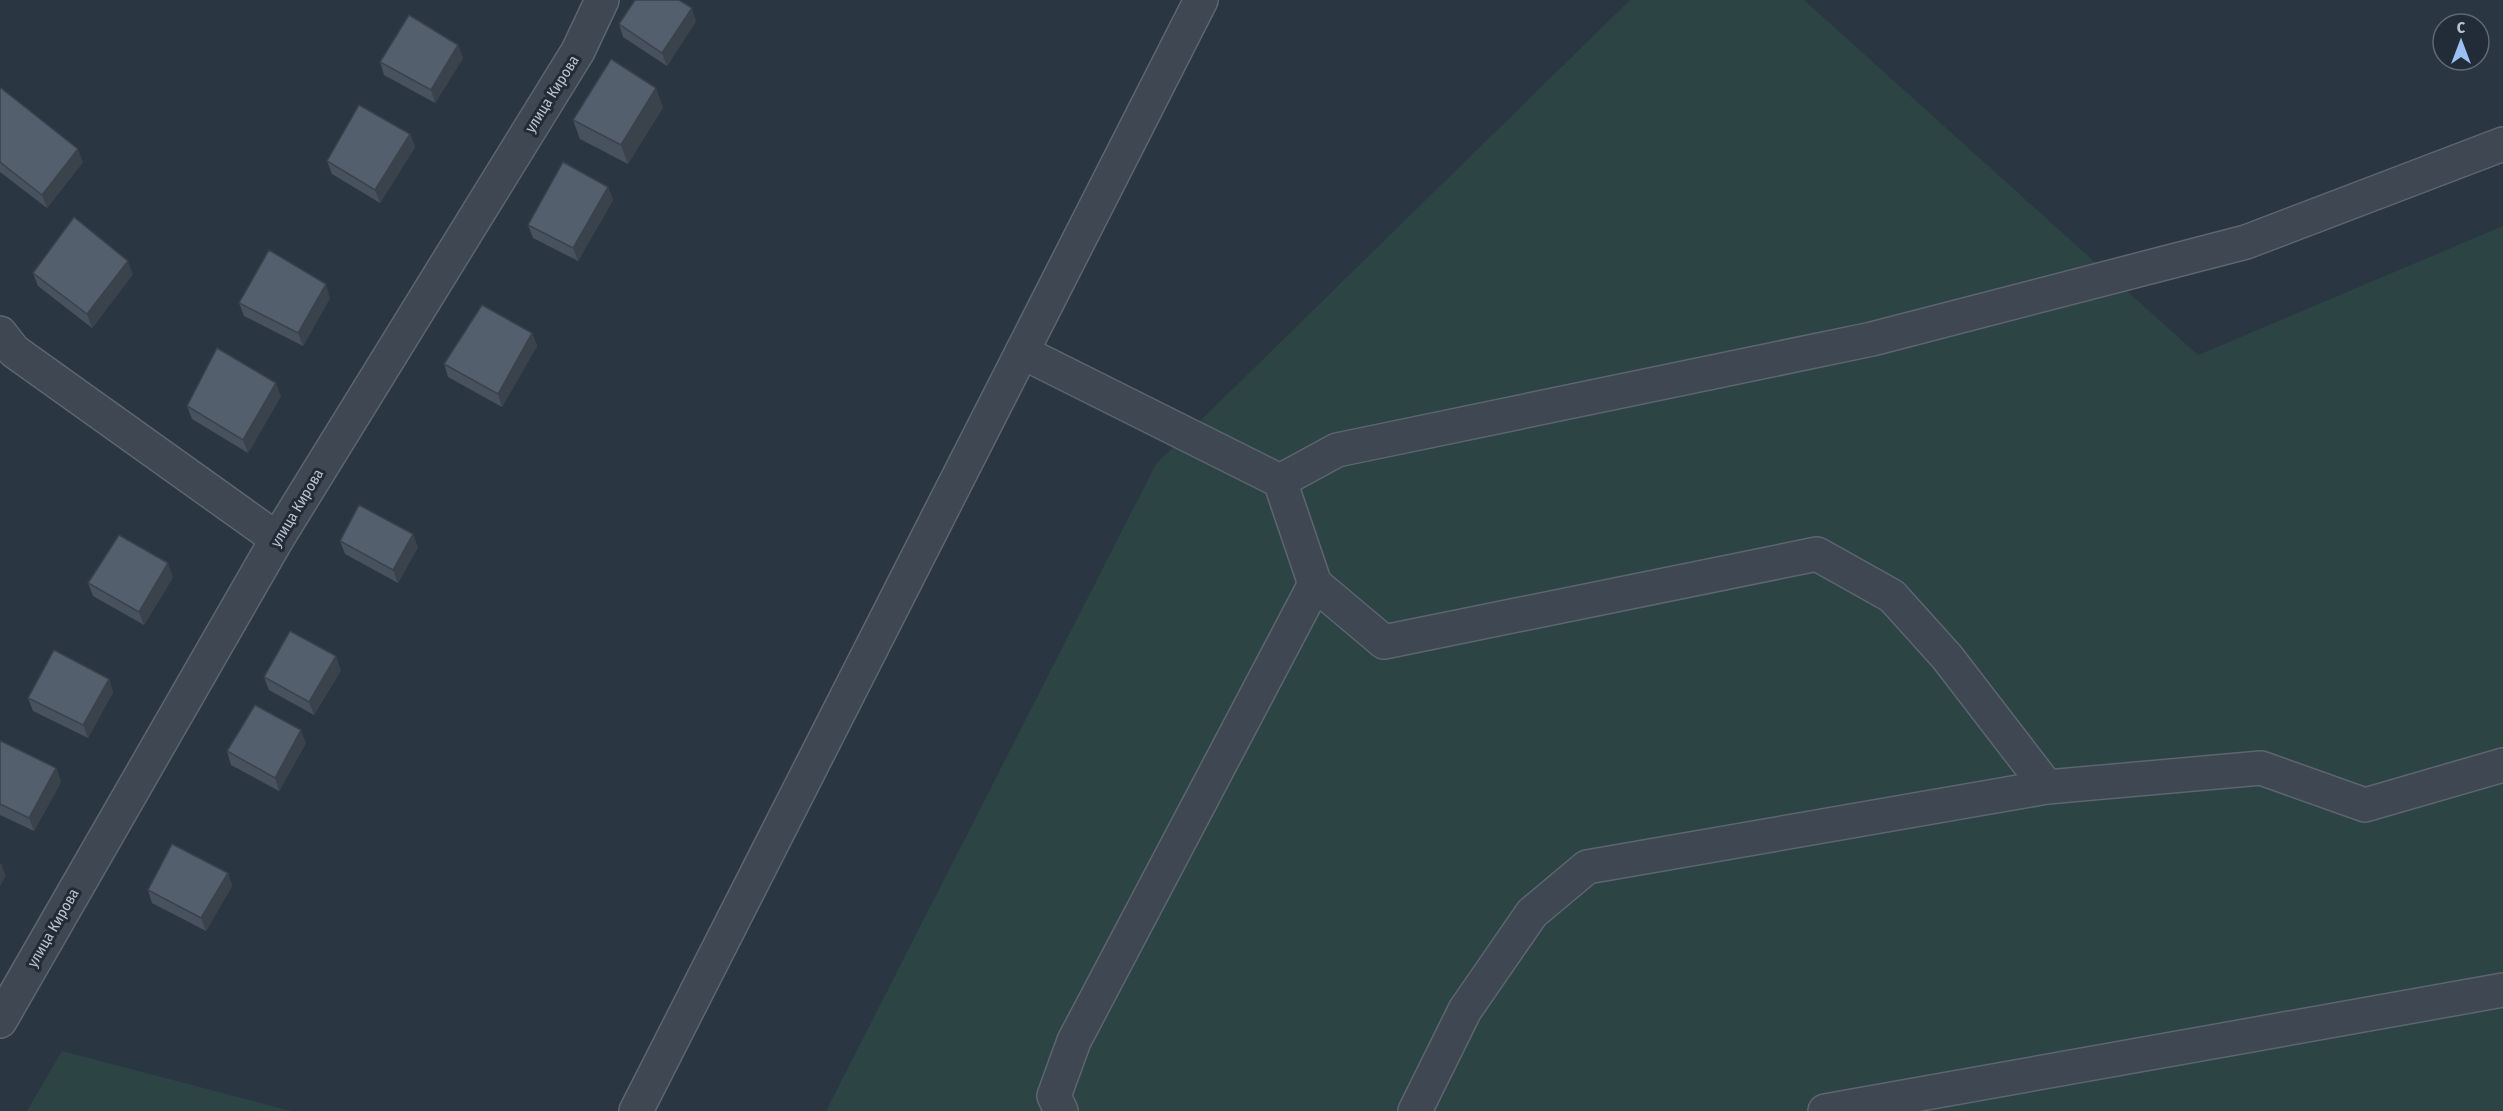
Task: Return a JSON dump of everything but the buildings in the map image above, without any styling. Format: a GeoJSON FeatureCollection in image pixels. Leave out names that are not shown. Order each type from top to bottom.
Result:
{"type":"FeatureCollection","features":[{"type":"Feature","properties":{"kind":"street","name":"улица Кирова"},"geometry":{"type":"LineString","coordinates":[[0,1021],[277,538],[578,51],[602,0]]}},
{"type":"Feature","properties":{"kind":"street"},"geometry":{"type":"LineString","coordinates":[[647,1104],[1022,352],[1201,0]]}},
{"type":"Feature","properties":{"kind":"street"},"geometry":{"type":"LineString","coordinates":[[1280,481],[1337,450],[1872,339],[2246,243],[2503,144]]}},
{"type":"Feature","properties":{"kind":"street"},"geometry":{"type":"LineString","coordinates":[[5,351],[277,538]]}},
{"type":"Feature","properties":{"kind":"street"},"geometry":{"type":"LineString","coordinates":[[1022,352],[1280,481],[1315,584],[1384,642],[1817,554],[1892,596],[1947,657],[2047,788]]}},
{"type":"Feature","properties":{"kind":"street"},"geometry":{"type":"LineString","coordinates":[[1061,1111],[1054,1096],[1074,1041],[1315,584]]}},
{"type":"Feature","properties":{"kind":"street"},"geometry":{"type":"LineString","coordinates":[[1415,1111],[1465,1010],[1532,913],[1587,867],[2047,788],[2261,768],[2365,805],[2503,765]]}},
{"type":"Feature","properties":{"kind":"street"},"geometry":{"type":"LineString","coordinates":[[1825,1111],[2503,990]]}},
{"type":"Feature","properties":{"kind":"green space"},"geometry":{"type":"Polygon","coordinates":[[[1630,0],[1804,0],[2198,355],[2503,226],[2503,1111],[826,1111],[1156,464],[1630,0]]]}},
{"type":"Feature","properties":{"kind":"green space"},"geometry":{"type":"Polygon","coordinates":[[[62,1051],[291,1111],[27,1111],[62,1051]]]}}]}
